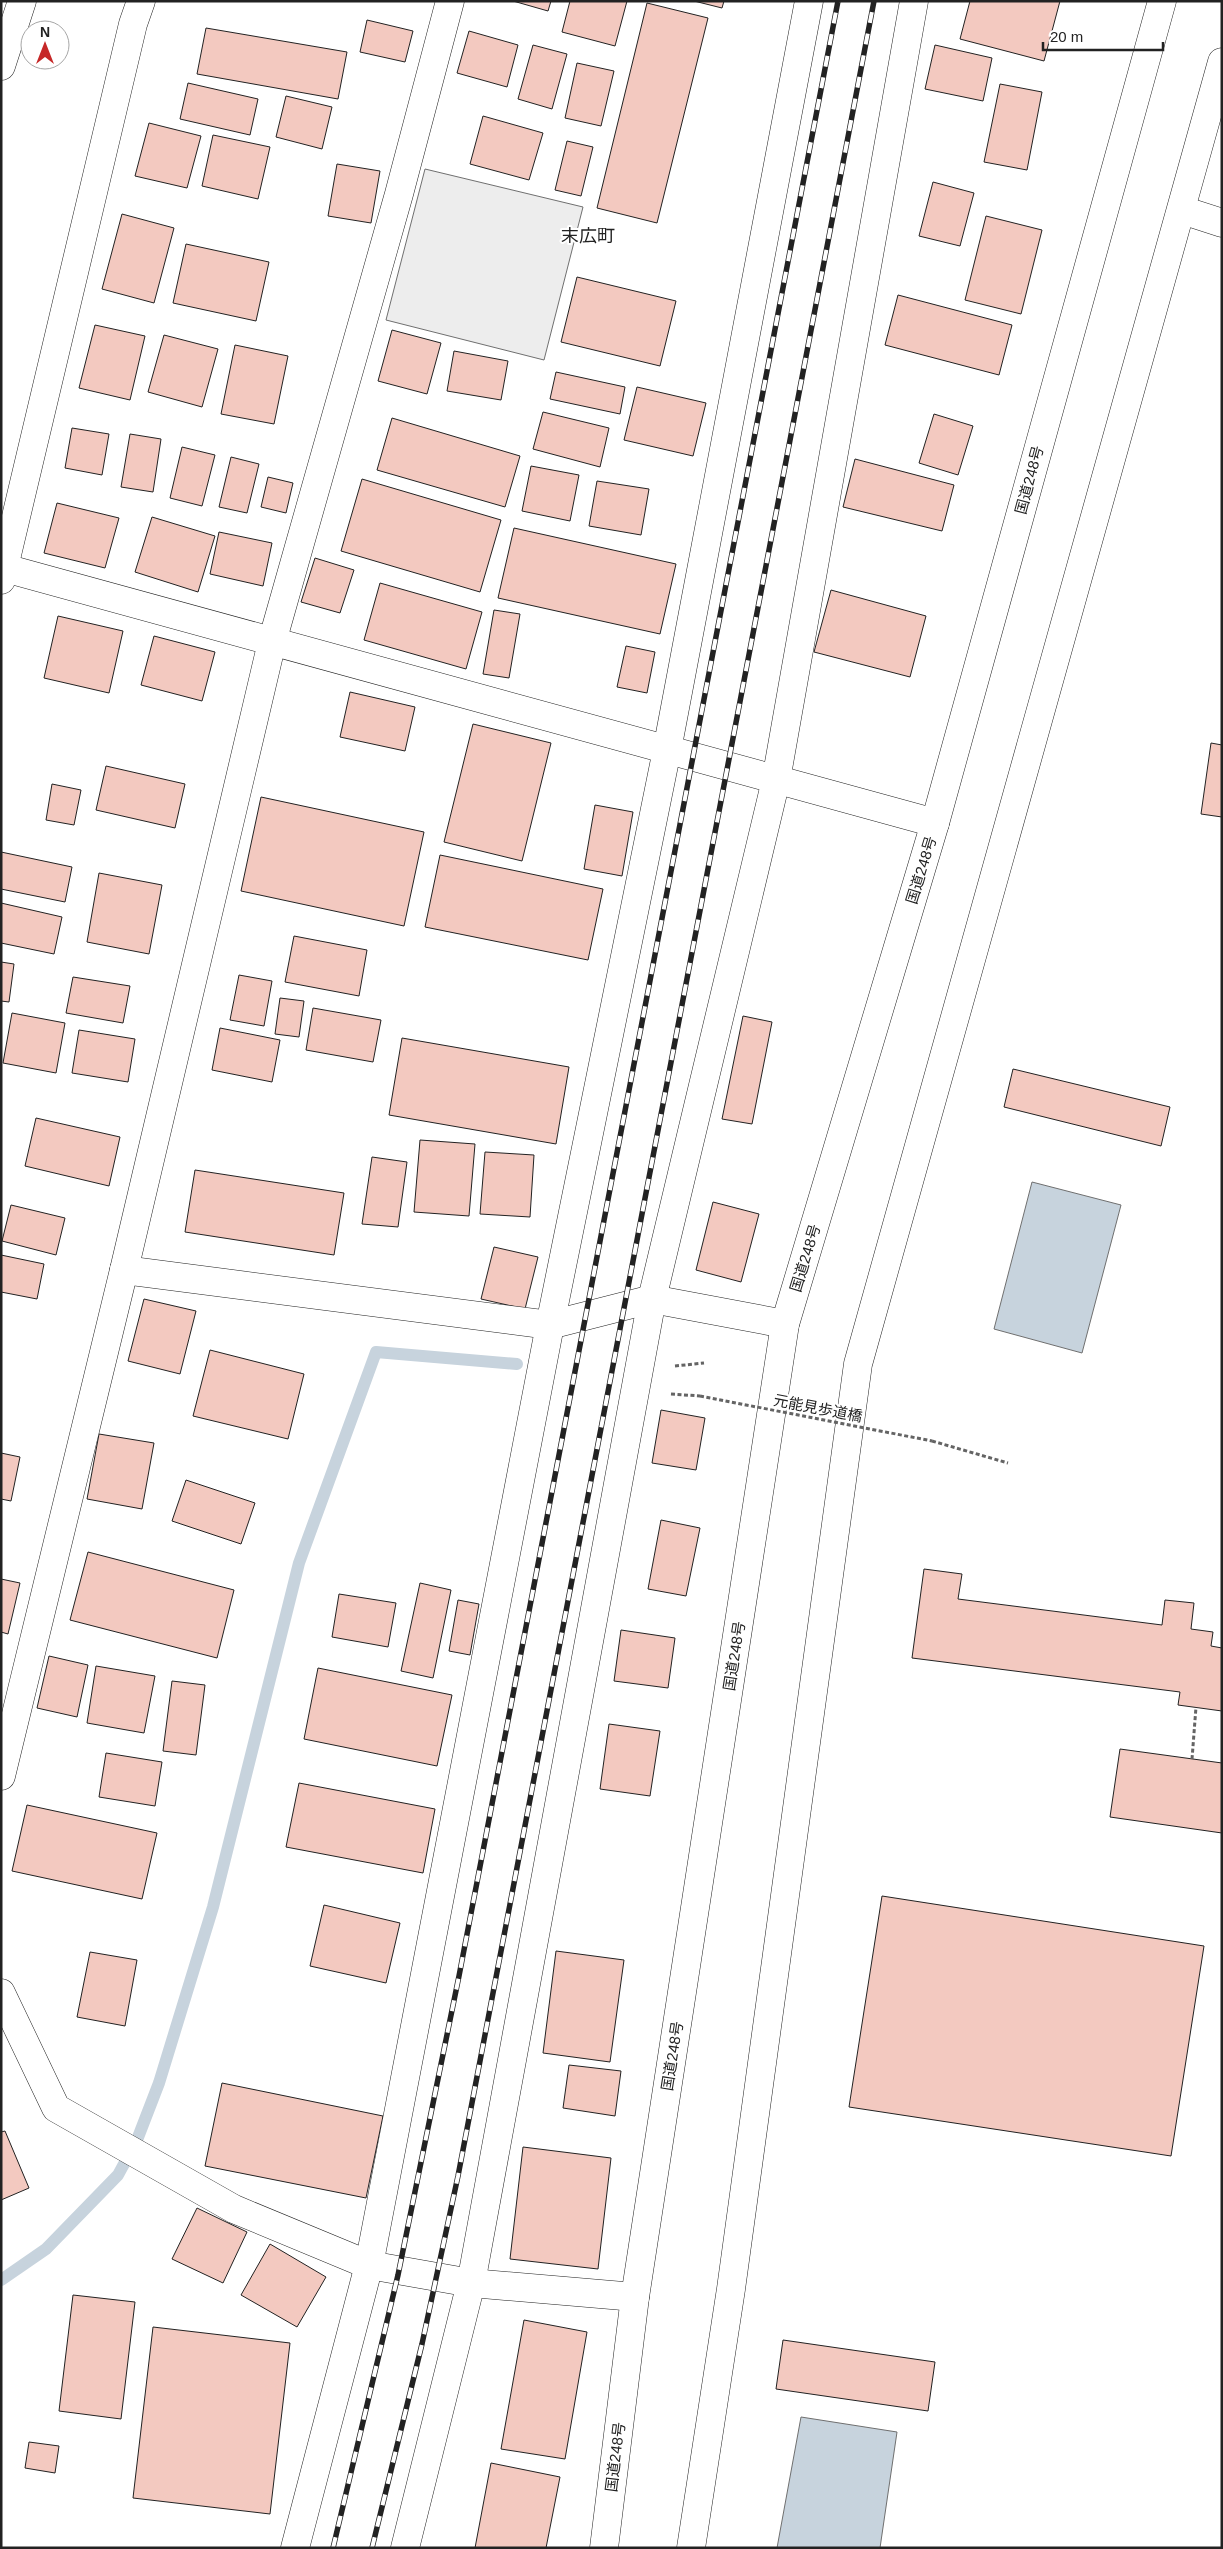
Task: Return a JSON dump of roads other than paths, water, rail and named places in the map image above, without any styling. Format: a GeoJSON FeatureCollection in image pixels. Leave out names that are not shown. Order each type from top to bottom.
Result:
{"type":"FeatureCollection","features":[{"type":"Feature","properties":{"kind":"main road"},"geometry":{"type":"LineString","coordinates":[[1,66],[22,1]]}},
{"type":"Feature","properties":{"kind":"main road"},"geometry":{"type":"LineString","coordinates":[[141,1],[133,24],[2,572],[272,642],[935,823]]}},
{"type":"Feature","properties":{"kind":"main road"},"geometry":{"type":"LineString","coordinates":[[1,1776],[124,1270],[272,642],[399,194],[450,1]]}},
{"type":"Feature","properties":{"kind":"main road"},"geometry":{"type":"LineString","coordinates":[[296,2548],[369,2265],[550,1325],[667,750],[809,1]]}},
{"type":"Feature","properties":{"kind":"main road"},"geometry":{"type":"LineString","coordinates":[[405,2548],[471,2283],[652,1299],[776,780],[914,1]]}},
{"type":"Feature","properties":{"kind":"main road","name":"国道248号"},"geometry":{"type":"LineString","coordinates":[[604,2548],[635,2297],[785,1324],[935,823],[1162,1]]}},
{"type":"Feature","properties":{"kind":"main road"},"geometry":{"type":"LineString","coordinates":[[690,2548],[732,2290],[858,1364],[1222,62]]}},
{"type":"Feature","properties":{"kind":"main road"},"geometry":{"type":"LineString","coordinates":[[1182,210],[1222,223]]}},
{"type":"Feature","properties":{"kind":"main road"},"geometry":{"type":"LineString","coordinates":[[124,1270],[550,1325],[652,1299],[785,1324]]}},
{"type":"Feature","properties":{"kind":"main road"},"geometry":{"type":"LineString","coordinates":[[1,1993],[56,2108],[234,2209],[369,2265],[471,2283],[635,2297]]}},
{"type":"Feature","properties":{"kind":"waterway"},"geometry":{"type":"LineString","coordinates":[[1,2280],[46,2249],[118,2175],[137,2140],[159,2083],[213,1907],[299,1563],[376,1352],[517,1364]]}},
{"type":"Feature","properties":{"kind":"railway"},"geometry":{"type":"LineString","coordinates":[[333,2548],[398,2275],[459,1976],[838,1]]}},
{"type":"Feature","properties":{"kind":"railway"},"geometry":{"type":"LineString","coordinates":[[372,2548],[422,2344],[458,2176],[874,1]]}},
{"type":"Feature","properties":{"kind":"district","name":"末広町"},"geometry":{"type":"Point","coordinates":[588,236]}}]}
